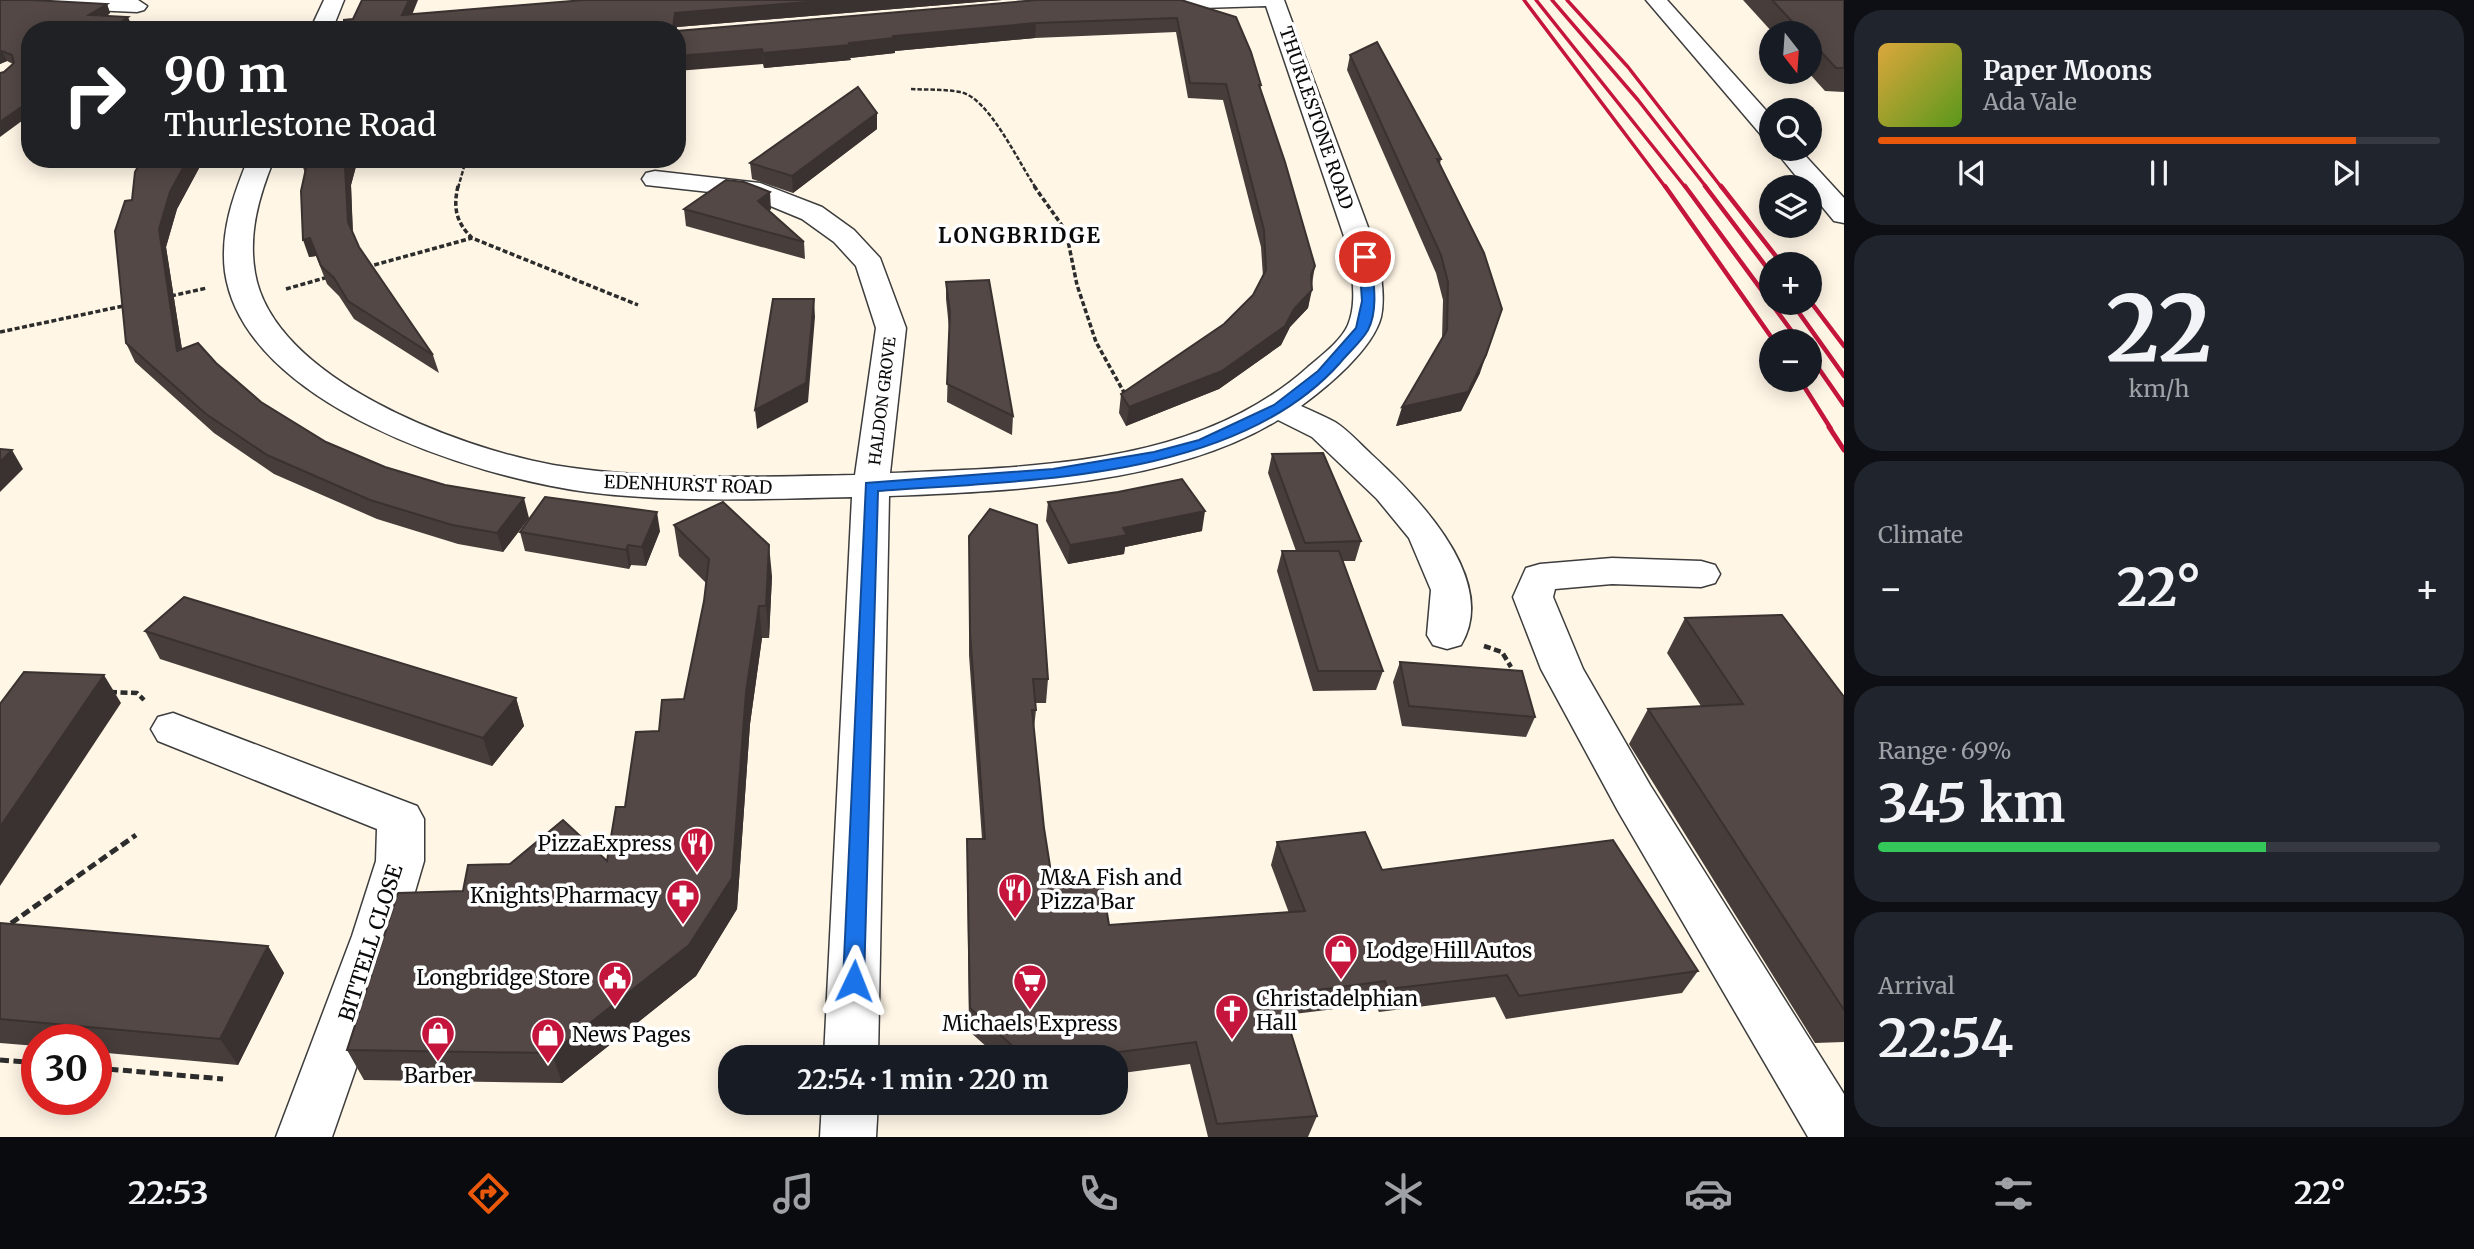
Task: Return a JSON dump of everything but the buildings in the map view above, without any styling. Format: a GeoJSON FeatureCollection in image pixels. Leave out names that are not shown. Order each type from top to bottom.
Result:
{"type":"FeatureCollection","features":[{"type":"Feature","properties":{"kind":"street"},"geometry":{"type":"LineString","coordinates":[[325,21],[334,0]]}},
{"type":"Feature","properties":{"kind":"street"},"geometry":{"type":"LineString","coordinates":[[1116,4],[1274,0]]}},
{"type":"Feature","properties":{"kind":"street","name":"THURLESTONE ROAD"},"geometry":{"type":"LineString","coordinates":[[871,486],[1053,474],[1156,456],[1204,443],[1279,408],[1323,374],[1362,329],[1368,301],[1365,257],[1274,0]]}},
{"type":"Feature","properties":{"kind":"street"},"geometry":{"type":"LineString","coordinates":[[1656,0],[1759,117]]}},
{"type":"Feature","properties":{"kind":"street"},"geometry":{"type":"LineString","coordinates":[[0,1],[135,8]]}},
{"type":"Feature","properties":{"kind":"street"},"geometry":{"type":"LineString","coordinates":[[1797,161],[1844,215]]}},
{"type":"Feature","properties":{"kind":"street","name":"EDENHURST ROAD"},"geometry":{"type":"LineString","coordinates":[[258,168],[242,222],[236,258],[257,320],[274,341],[324,386],[362,409],[445,446],[486,460],[591,482],[690,488],[871,486]]}},
{"type":"Feature","properties":{"kind":"street","name":"HALDON GROVE"},"geometry":{"type":"LineString","coordinates":[[655,179],[751,189],[812,213],[844,236],[870,264],[891,328],[871,486],[851,1045]]}},
{"type":"Feature","properties":{"kind":"street"},"geometry":{"type":"LineString","coordinates":[[1279,408],[1324,430],[1390,491],[1426,534],[1451,590],[1447,635]]}},
{"type":"Feature","properties":{"kind":"street"},"geometry":{"type":"LineString","coordinates":[[1701,574],[1612,571],[1539,576],[1533,597],[1562,669],[1633,798],[1839,1137]]}},
{"type":"Feature","properties":{"kind":"street","name":"BITTELL CLOSE"},"geometry":{"type":"LineString","coordinates":[[173,729],[401,819],[400,861],[377,936],[304,1137]]}},
{"type":"Feature","properties":{"kind":"street"},"geometry":{"type":"LineString","coordinates":[[848,1137],[849,1115]]}},
{"type":"Feature","properties":{"kind":"path"},"geometry":{"type":"LineString","coordinates":[[911,89],[940,89],[963,93],[992,117],[1003,131],[1018,163],[1066,231],[1077,285],[1096,342],[1156,456]]}},
{"type":"Feature","properties":{"kind":"path"},"geometry":{"type":"LineString","coordinates":[[464,168],[457,188],[454,212],[459,228],[472,238],[638,305]]}},
{"type":"Feature","properties":{"kind":"path"},"geometry":{"type":"LineString","coordinates":[[367,267],[472,238]]}},
{"type":"Feature","properties":{"kind":"path"},"geometry":{"type":"LineString","coordinates":[[163,298],[245,290],[340,274]]}},
{"type":"Feature","properties":{"kind":"path"},"geometry":{"type":"LineString","coordinates":[[0,332],[137,303]]}},
{"type":"Feature","properties":{"kind":"path"},"geometry":{"type":"LineString","coordinates":[[97,692],[137,693],[173,729]]}},
{"type":"Feature","properties":{"kind":"path"},"geometry":{"type":"LineString","coordinates":[[0,931],[136,835]]}},
{"type":"Feature","properties":{"kind":"path"},"geometry":{"type":"LineString","coordinates":[[0,1060],[21,1062]]}},
{"type":"Feature","properties":{"kind":"path"},"geometry":{"type":"LineString","coordinates":[[112,1069],[223,1079]]}},
{"type":"Feature","properties":{"kind":"railway"},"geometry":{"type":"LineString","coordinates":[[1524,0],[1666,188]]}},
{"type":"Feature","properties":{"kind":"railway"},"geometry":{"type":"LineString","coordinates":[[1536,0],[1686,188]]}},
{"type":"Feature","properties":{"kind":"railway"},"geometry":{"type":"LineString","coordinates":[[1552,0],[1638,100],[1707,188]]}},
{"type":"Feature","properties":{"kind":"railway"},"geometry":{"type":"LineString","coordinates":[[1567,0],[1628,67],[1722,188]]}},
{"type":"Feature","properties":{"kind":"railway"},"geometry":{"type":"LineString","coordinates":[[1665,186],[1766,329]]}},
{"type":"Feature","properties":{"kind":"railway"},"geometry":{"type":"LineString","coordinates":[[1685,186],[1790,329]]}},
{"type":"Feature","properties":{"kind":"railway"},"geometry":{"type":"LineString","coordinates":[[1705,186],[1759,257]]}},
{"type":"Feature","properties":{"kind":"railway"},"geometry":{"type":"LineString","coordinates":[[1721,186],[1773,252]]}},
{"type":"Feature","properties":{"kind":"railway"},"geometry":{"type":"LineString","coordinates":[[1801,315],[1844,376]]}},
{"type":"Feature","properties":{"kind":"railway"},"geometry":{"type":"LineString","coordinates":[[1821,315],[1844,346]]}},
{"type":"Feature","properties":{"kind":"railway"},"geometry":{"type":"LineString","coordinates":[[1822,373],[1844,405]]}},
{"type":"Feature","properties":{"kind":"railway"},"geometry":{"type":"LineString","coordinates":[[1808,392],[1831,429]]}},
{"type":"Feature","properties":{"kind":"railway"},"geometry":{"type":"LineString","coordinates":[[1829,427],[1844,450]]}},
{"type":"Feature","properties":{"kind":"place","name":"PizzaExpress"},"geometry":{"type":"Point","coordinates":[697,874]}},
{"type":"Feature","properties":{"kind":"place","name":"M&A Fish and Pizza Bar"},"geometry":{"type":"Point","coordinates":[1015,920]}},
{"type":"Feature","properties":{"kind":"place","name":"Knights Pharmacy"},"geometry":{"type":"Point","coordinates":[683,926]}},
{"type":"Feature","properties":{"kind":"place","name":"Lodge Hill Autos"},"geometry":{"type":"Point","coordinates":[1341,981]}},
{"type":"Feature","properties":{"kind":"place","name":"Longbridge Store"},"geometry":{"type":"Point","coordinates":[615,1008]}},
{"type":"Feature","properties":{"kind":"place","name":"Michaels Express"},"geometry":{"type":"Point","coordinates":[1030,1011]}},
{"type":"Feature","properties":{"kind":"place","name":"Christadelphian Hall"},"geometry":{"type":"Point","coordinates":[1232,1041]}},
{"type":"Feature","properties":{"kind":"place","name":"Barber"},"geometry":{"type":"Point","coordinates":[438,1063]}},
{"type":"Feature","properties":{"kind":"place","name":"News Pages"},"geometry":{"type":"Point","coordinates":[548,1065]}},
{"type":"Feature","properties":{"kind":"district","name":"LONGBRIDGE"},"geometry":{"type":"Point","coordinates":[1020,236]}},
{"type":"Feature","properties":{"kind":"route"},"geometry":{"type":"LineString","coordinates":[[854,981],[871,486],[1053,474],[1156,456],[1204,443],[1279,408],[1323,374],[1362,329],[1368,301],[1365,257]]}}]}
